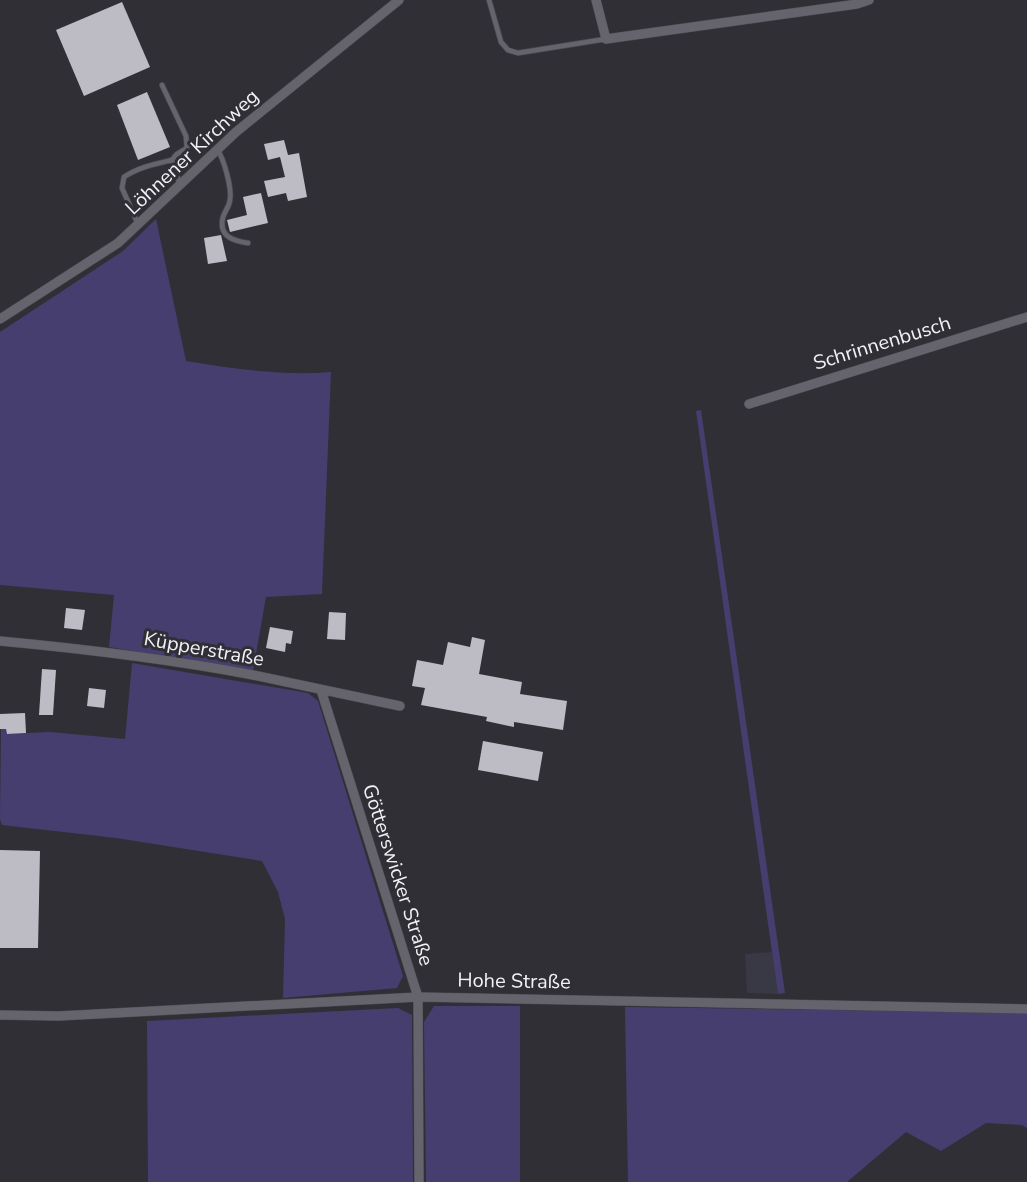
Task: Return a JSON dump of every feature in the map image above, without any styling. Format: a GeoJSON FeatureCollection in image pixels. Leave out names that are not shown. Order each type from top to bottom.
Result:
{"type":"FeatureCollection","features":[{"type":"Feature","properties":{"kind":"street","name":"Löhnener Kirchweg"},"geometry":{"type":"LineString","coordinates":[[0,319],[118,243],[217,149],[399,0]]}},
{"type":"Feature","properties":{"kind":"street"},"geometry":{"type":"LineString","coordinates":[[596,0],[606,39],[857,4],[869,0]]}},
{"type":"Feature","properties":{"kind":"street","name":"Schrinnenbusch"},"geometry":{"type":"LineString","coordinates":[[749,404],[1027,317]]}},
{"type":"Feature","properties":{"kind":"street","name":"Küpperstraße"},"geometry":{"type":"LineString","coordinates":[[0,641],[133,655],[252,675],[400,706]]}},
{"type":"Feature","properties":{"kind":"street","name":"Götterswicker Straße"},"geometry":{"type":"LineString","coordinates":[[321,690],[418,997],[419,1182]]}},
{"type":"Feature","properties":{"kind":"street","name":"Hohe Straße"},"geometry":{"type":"LineString","coordinates":[[0,1015],[59,1016],[418,997],[1027,1009]]}},
{"type":"Feature","properties":{"kind":"lane"},"geometry":{"type":"LineString","coordinates":[[489,0],[501,42],[508,50],[518,53],[606,39]]}},
{"type":"Feature","properties":{"kind":"lane"},"geometry":{"type":"LineString","coordinates":[[139,225],[122,188],[124,177],[148,165],[172,160],[188,145],[162,86]]}},
{"type":"Feature","properties":{"kind":"lane"},"geometry":{"type":"LineString","coordinates":[[217,149],[222,156],[230,193],[228,209],[223,221],[225,232],[233,241],[248,243]]}},
{"type":"Feature","properties":{"kind":"lane"},"geometry":{"type":"LineString","coordinates":[[172,160],[180,185]]}},
{"type":"Feature","properties":{"kind":"shaded area"},"geometry":{"type":"Polygon","coordinates":[[[156,219],[186,361],[277,372],[331,372],[322,594],[266,597],[253,671],[109,647],[114,595],[0,585],[0,332],[123,251],[156,219]]]}},
{"type":"Feature","properties":{"kind":"shaded area"},"geometry":{"type":"Polygon","coordinates":[[[701,410],[785,993],[778,994],[696,411],[701,410]]]}},
{"type":"Feature","properties":{"kind":"shaded area"},"geometry":{"type":"Polygon","coordinates":[[[132,663],[308,693],[318,701],[403,976],[397,988],[283,998],[285,919],[278,892],[262,861],[116,838],[2,825],[0,819],[1,729],[6,729],[7,734],[50,732],[125,739],[132,663]]]}},
{"type":"Feature","properties":{"kind":"shaded area"},"geometry":{"type":"Polygon","coordinates":[[[772,952],[778,994],[747,993],[745,954],[772,952]]]}},
{"type":"Feature","properties":{"kind":"shaded area"},"geometry":{"type":"Polygon","coordinates":[[[434,1006],[520,1006],[520,1182],[426,1182],[424,1022],[434,1006]]]}},
{"type":"Feature","properties":{"kind":"shaded area"},"geometry":{"type":"Polygon","coordinates":[[[625,1007],[1027,1013],[1027,1128],[1022,1125],[986,1123],[941,1151],[906,1132],[847,1182],[628,1182],[625,1007]]]}},
{"type":"Feature","properties":{"kind":"shaded area"},"geometry":{"type":"Polygon","coordinates":[[[398,1008],[412,1015],[413,1182],[148,1182],[147,1021],[398,1008]]]}},
{"type":"Feature","properties":{"kind":"building"},"geometry":{"type":"Polygon","coordinates":[[[122,2],[150,67],[84,96],[56,30],[122,2]]]}},
{"type":"Feature","properties":{"kind":"building"},"geometry":{"type":"Polygon","coordinates":[[[147,92],[170,147],[138,160],[117,105],[147,92]]]}},
{"type":"Feature","properties":{"kind":"building"},"geometry":{"type":"Polygon","coordinates":[[[284,140],[288,155],[299,153],[307,197],[288,201],[286,193],[268,197],[264,181],[285,177],[280,157],[268,160],[264,144],[284,140]]]}},
{"type":"Feature","properties":{"kind":"building"},"geometry":{"type":"Polygon","coordinates":[[[261,193],[268,223],[230,232],[227,220],[247,215],[243,197],[261,193]]]}},
{"type":"Feature","properties":{"kind":"building"},"geometry":{"type":"Polygon","coordinates":[[[221,235],[227,261],[208,264],[204,238],[221,235]]]}},
{"type":"Feature","properties":{"kind":"building"},"geometry":{"type":"Polygon","coordinates":[[[66,608],[85,610],[82,630],[64,628],[66,608]]]}},
{"type":"Feature","properties":{"kind":"building"},"geometry":{"type":"Polygon","coordinates":[[[329,612],[346,613],[345,640],[327,639],[329,612]]]}},
{"type":"Feature","properties":{"kind":"building"},"geometry":{"type":"Polygon","coordinates":[[[270,627],[293,631],[291,644],[286,643],[285,652],[266,648],[270,627]]]}},
{"type":"Feature","properties":{"kind":"building"},"geometry":{"type":"Polygon","coordinates":[[[472,637],[485,640],[479,674],[522,682],[520,694],[567,701],[563,730],[514,722],[514,727],[486,721],[487,717],[421,705],[425,688],[412,686],[417,660],[443,665],[448,642],[470,647],[472,637]]]}},
{"type":"Feature","properties":{"kind":"building"},"geometry":{"type":"Polygon","coordinates":[[[42,669],[56,670],[53,715],[39,715],[42,669]]]}},
{"type":"Feature","properties":{"kind":"building"},"geometry":{"type":"Polygon","coordinates":[[[89,688],[106,690],[104,708],[87,706],[89,688]]]}},
{"type":"Feature","properties":{"kind":"building"},"geometry":{"type":"Polygon","coordinates":[[[25,713],[26,733],[7,734],[6,729],[0,729],[0,714],[25,713]]]}},
{"type":"Feature","properties":{"kind":"building"},"geometry":{"type":"Polygon","coordinates":[[[483,741],[543,752],[538,781],[478,770],[483,741]]]}},
{"type":"Feature","properties":{"kind":"building"},"geometry":{"type":"Polygon","coordinates":[[[0,850],[40,851],[38,948],[0,948],[0,850]]]}}]}
